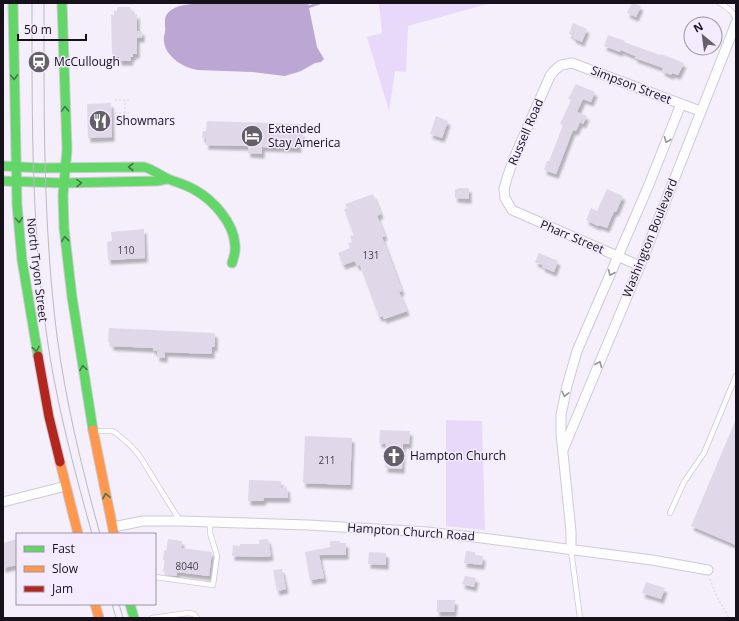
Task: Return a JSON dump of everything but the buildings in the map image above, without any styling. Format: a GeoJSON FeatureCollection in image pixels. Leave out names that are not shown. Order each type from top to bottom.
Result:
{"type":"FeatureCollection","features":[{"type":"Feature","properties":{"kind":"main road","name":"North Tryon Street"},"geometry":{"type":"LineString","coordinates":[[13,3],[17,205],[22,252],[29,305],[47,409],[78,533]]}},
{"type":"Feature","properties":{"kind":"main road"},"geometry":{"type":"LineString","coordinates":[[62,3],[66,150],[63,207],[67,255],[77,330],[113,531]]}},
{"type":"Feature","properties":{"kind":"main road"},"geometry":{"type":"LineString","coordinates":[[3,166],[40,168],[144,167],[157,172],[167,179],[189,186],[200,193],[219,211],[233,233],[235,256],[232,263]]}},
{"type":"Feature","properties":{"kind":"main road"},"geometry":{"type":"LineString","coordinates":[[3,181],[64,183],[142,182],[167,179]]}},
{"type":"Feature","properties":{"kind":"main road"},"geometry":{"type":"LineString","coordinates":[[95,605],[99,618]]}},
{"type":"Feature","properties":{"kind":"main road"},"geometry":{"type":"LineString","coordinates":[[130,605],[134,618]]}},
{"type":"Feature","properties":{"kind":"street","name":"Washington Boulevard"},"geometry":{"type":"LineString","coordinates":[[563,452],[640,266],[736,23]]}},
{"type":"Feature","properties":{"kind":"street","name":"Simpson Street"},"geometry":{"type":"LineString","coordinates":[[561,65],[572,63],[591,69],[700,111]]}},
{"type":"Feature","properties":{"kind":"street","name":"Russell Road"},"geometry":{"type":"LineString","coordinates":[[508,204],[505,198],[504,189],[514,158],[550,76],[561,65]]}},
{"type":"Feature","properties":{"kind":"street","name":"Washington Boulevard"},"geometry":{"type":"LineString","coordinates":[[571,550],[571,531],[561,434],[563,399],[571,368],[681,104]]}},
{"type":"Feature","properties":{"kind":"street","name":"Pharr Street"},"geometry":{"type":"LineString","coordinates":[[508,204],[516,213],[640,266]]}},
{"type":"Feature","properties":{"kind":"street"},"geometry":{"type":"LineString","coordinates":[[3,502],[66,486]]}},
{"type":"Feature","properties":{"kind":"street","name":"Hampton Church Road"},"geometry":{"type":"LineString","coordinates":[[113,531],[143,521],[180,520],[368,528],[427,532],[652,560],[708,570]]}},
{"type":"Feature","properties":{"kind":"lane"},"geometry":{"type":"LineString","coordinates":[[720,3],[732,11],[736,18],[736,23]]}},
{"type":"Feature","properties":{"kind":"lane"},"geometry":{"type":"LineString","coordinates":[[670,513],[684,482],[704,453],[736,376]]}},
{"type":"Feature","properties":{"kind":"lane"},"geometry":{"type":"LineString","coordinates":[[94,431],[112,431],[129,444],[139,455],[180,520]]}},
{"type":"Feature","properties":{"kind":"lane"},"geometry":{"type":"LineString","coordinates":[[156,577],[213,585],[217,556],[210,533],[210,521]]}},
{"type":"Feature","properties":{"kind":"lane"},"geometry":{"type":"LineString","coordinates":[[571,550],[580,618]]}},
{"type":"Feature","properties":{"kind":"lane"},"geometry":{"type":"LineString","coordinates":[[152,618],[188,613],[194,614],[197,618]]}},
{"type":"Feature","properties":{"kind":"path"},"geometry":{"type":"LineString","coordinates":[[105,58],[105,69]]}},
{"type":"Feature","properties":{"kind":"path"},"geometry":{"type":"LineString","coordinates":[[115,100],[129,100]]}},
{"type":"Feature","properties":{"kind":"path"},"geometry":{"type":"LineString","coordinates":[[125,100],[125,113]]}},
{"type":"Feature","properties":{"kind":"path"},"geometry":{"type":"LineString","coordinates":[[115,113],[129,113]]}},
{"type":"Feature","properties":{"kind":"path"},"geometry":{"type":"LineString","coordinates":[[708,570],[712,586],[729,618]]}},
{"type":"Feature","properties":{"kind":"shaded area"},"geometry":{"type":"Polygon","coordinates":[[[210,3],[308,3],[317,47],[324,59],[321,62],[315,63],[301,71],[285,76],[252,72],[198,70],[187,67],[176,61],[165,47],[164,40],[166,16],[171,10],[180,6],[210,3]]]}},
{"type":"Feature","properties":{"kind":"shaded area"},"geometry":{"type":"Polygon","coordinates":[[[379,3],[491,3],[408,26],[406,72],[395,71],[389,111],[367,37],[382,33],[379,3]]]}},
{"type":"Feature","properties":{"kind":"shaded area"},"geometry":{"type":"Polygon","coordinates":[[[446,420],[482,421],[485,530],[446,526],[446,420]]]}},
{"type":"Feature","properties":{"kind":"waterway"},"geometry":{"type":"LineString","coordinates":[[308,7],[320,3]]}},
{"type":"Feature","properties":{"kind":"tram line"},"geometry":{"type":"LineString","coordinates":[[32,3],[34,180],[39,269],[50,357],[63,424],[92,533]]}},
{"type":"Feature","properties":{"kind":"tram line"},"geometry":{"type":"LineString","coordinates":[[44,3],[45,170],[52,295],[57,336],[70,411],[100,533]]}},
{"type":"Feature","properties":{"kind":"tram line"},"geometry":{"type":"LineString","coordinates":[[112,605],[116,618]]}},
{"type":"Feature","properties":{"kind":"tram line"},"geometry":{"type":"LineString","coordinates":[[119,605],[123,618]]}},
{"type":"Feature","properties":{"kind":"traffic: fast"},"geometry":{"type":"LineString","coordinates":[[13,3],[17,205],[22,260],[38,356]]}},
{"type":"Feature","properties":{"kind":"traffic: fast"},"geometry":{"type":"LineString","coordinates":[[62,3],[67,150],[63,195],[64,228],[72,297],[93,430]]}},
{"type":"Feature","properties":{"kind":"traffic: fast"},"geometry":{"type":"LineString","coordinates":[[3,166],[40,168],[144,167],[150,169],[166,178],[188,186],[202,194],[215,206],[227,221],[234,237],[235,254],[232,263]]}},
{"type":"Feature","properties":{"kind":"traffic: fast"},"geometry":{"type":"LineString","coordinates":[[3,181],[64,183],[157,181],[167,179]]}},
{"type":"Feature","properties":{"kind":"traffic: fast"},"geometry":{"type":"LineString","coordinates":[[130,605],[134,618]]}},
{"type":"Feature","properties":{"kind":"traffic: slow"},"geometry":{"type":"LineString","coordinates":[[93,430],[114,533]]}},
{"type":"Feature","properties":{"kind":"traffic: slow"},"geometry":{"type":"LineString","coordinates":[[60,462],[78,533]]}},
{"type":"Feature","properties":{"kind":"traffic: slow"},"geometry":{"type":"LineString","coordinates":[[95,605],[99,618]]}},
{"type":"Feature","properties":{"kind":"traffic: jam"},"geometry":{"type":"LineString","coordinates":[[38,356],[49,417],[60,462]]}},
{"type":"Feature","properties":{"kind":"place","name":"McCullough"},"geometry":{"type":"Point","coordinates":[39,62]}},
{"type":"Feature","properties":{"kind":"place","name":"Showmars"},"geometry":{"type":"Point","coordinates":[100,121]}},
{"type":"Feature","properties":{"kind":"place","name":"Extended Stay America"},"geometry":{"type":"Point","coordinates":[252,136]}},
{"type":"Feature","properties":{"kind":"place","name":"Hampton Church"},"geometry":{"type":"Point","coordinates":[394,456]}}]}
